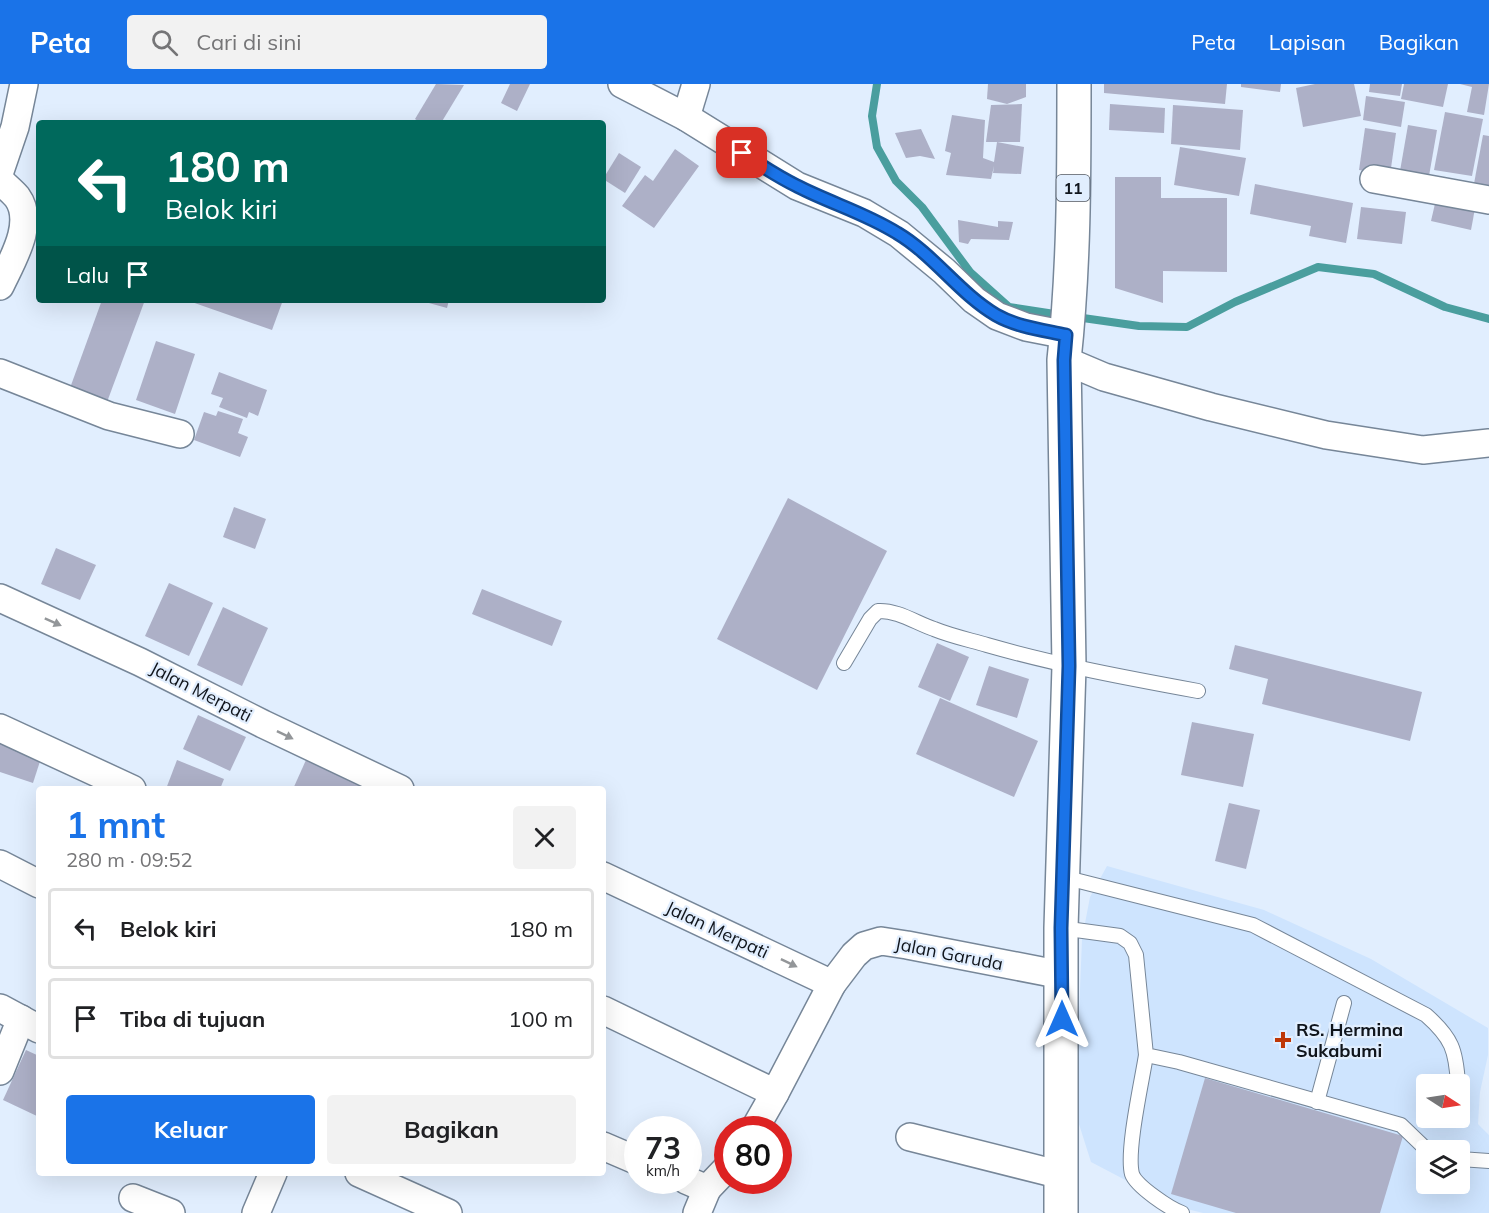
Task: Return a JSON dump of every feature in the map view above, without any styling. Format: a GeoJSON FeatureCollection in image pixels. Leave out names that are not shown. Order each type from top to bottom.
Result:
{"type":"FeatureCollection","features":[{"type":"Feature","properties":{"kind":"highway","name":"11"},"geometry":{"type":"LineString","coordinates":[[1061,1213],[1061,928],[1069,666],[1067,326],[1074,171],[1074,84]]}},
{"type":"Feature","properties":{"kind":"street"},"geometry":{"type":"LineString","coordinates":[[0,171],[15,127],[24,84]]}},
{"type":"Feature","properties":{"kind":"street"},"geometry":{"type":"LineString","coordinates":[[622,84],[686,117],[797,186],[864,213],[899,234],[944,271],[974,300],[997,315],[1026,327],[1067,326],[1104,377],[1211,407],[1326,435],[1407,449],[1438,449],[1489,443]]}},
{"type":"Feature","properties":{"kind":"street"},"geometry":{"type":"LineString","coordinates":[[686,117],[696,84]]}},
{"type":"Feature","properties":{"kind":"street"},"geometry":{"type":"LineString","coordinates":[[1374,179],[1489,200]]}},
{"type":"Feature","properties":{"kind":"street"},"geometry":{"type":"LineString","coordinates":[[0,180],[18,198],[23,213],[20,244],[0,286]]}},
{"type":"Feature","properties":{"kind":"street"},"geometry":{"type":"LineString","coordinates":[[0,373],[110,416],[180,434]]}},
{"type":"Feature","properties":{"kind":"street","name":"Jalan Merpati"},"geometry":{"type":"LineString","coordinates":[[0,598],[140,662],[383,786]]}},
{"type":"Feature","properties":{"kind":"street"},"geometry":{"type":"LineString","coordinates":[[0,728],[126,786]]}},
{"type":"Feature","properties":{"kind":"street"},"geometry":{"type":"LineString","coordinates":[[0,864],[36,882]]}},
{"type":"Feature","properties":{"kind":"street","name":"Jalan Merpati"},"geometry":{"type":"LineString","coordinates":[[606,877],[832,984]]}},
{"type":"Feature","properties":{"kind":"street","name":"Jalan Garuda"},"geometry":{"type":"LineString","coordinates":[[762,1116],[832,984],[864,946],[881,941],[1062,975]]}},
{"type":"Feature","properties":{"kind":"street"},"geometry":{"type":"LineString","coordinates":[[606,1011],[775,1094]]}},
{"type":"Feature","properties":{"kind":"street"},"geometry":{"type":"LineString","coordinates":[[0,1071],[20,1019]]}},
{"type":"Feature","properties":{"kind":"street"},"geometry":{"type":"LineString","coordinates":[[910,1137],[1061,1175]]}},
{"type":"Feature","properties":{"kind":"street"},"geometry":{"type":"LineString","coordinates":[[606,1147],[624,1155]]}},
{"type":"Feature","properties":{"kind":"street"},"geometry":{"type":"LineString","coordinates":[[256,1213],[272,1176]]}},
{"type":"Feature","properties":{"kind":"street"},"geometry":{"type":"LineString","coordinates":[[371,1176],[447,1213]]}},
{"type":"Feature","properties":{"kind":"street"},"geometry":{"type":"LineString","coordinates":[[702,1190],[714,1179]]}},
{"type":"Feature","properties":{"kind":"street"},"geometry":{"type":"LineString","coordinates":[[133,1198],[171,1213]]}},
{"type":"Feature","properties":{"kind":"lane"},"geometry":{"type":"LineString","coordinates":[[844,663],[870,619],[878,611],[885,610],[935,630],[1069,666],[1198,691]]}},
{"type":"Feature","properties":{"kind":"lane"},"geometry":{"type":"LineString","coordinates":[[1063,877],[1253,925],[1426,1015],[1446,1032],[1457,1057],[1458,1074]]}},
{"type":"Feature","properties":{"kind":"lane"},"geometry":{"type":"LineString","coordinates":[[1061,928],[1120,936],[1131,943],[1136,955],[1146,1055],[1134,1131],[1132,1176],[1140,1186],[1166,1205],[1182,1213]]}},
{"type":"Feature","properties":{"kind":"lane"},"geometry":{"type":"LineString","coordinates":[[1317,1102],[1344,1003]]}},
{"type":"Feature","properties":{"kind":"lane"},"geometry":{"type":"LineString","coordinates":[[1146,1055],[1179,1062],[1401,1125],[1417,1140]]}},
{"type":"Feature","properties":{"kind":"lane"},"geometry":{"type":"LineString","coordinates":[[1470,1160],[1489,1161]]}},
{"type":"Feature","properties":{"kind":"shaded area","name":"RS. Hermina Sukabumi"},"geometry":{"type":"Polygon","coordinates":[[[1107,866],[1264,910],[1371,959],[1488,1028],[1488,1055],[1480,1092],[1478,1124],[1489,1135],[1489,1213],[1203,1213],[1175,1206],[1091,1162],[1078,1121],[1076,1091],[1082,939],[1090,897],[1107,866]]]}},
{"type":"Feature","properties":{"kind":"building"},"geometry":{"type":"Polygon","coordinates":[[[436,84],[464,85],[443,120],[415,119],[436,84]]]}},
{"type":"Feature","properties":{"kind":"building"},"geometry":{"type":"Polygon","coordinates":[[[510,84],[530,84],[517,111],[501,103],[510,84]]]}},
{"type":"Feature","properties":{"kind":"building"},"geometry":{"type":"Polygon","coordinates":[[[988,84],[1026,84],[1026,97],[1007,104],[987,99],[988,84]]]}},
{"type":"Feature","properties":{"kind":"building"},"geometry":{"type":"Polygon","coordinates":[[[1104,84],[1227,84],[1225,104],[1104,93],[1104,84]]]}},
{"type":"Feature","properties":{"kind":"building"},"geometry":{"type":"Polygon","coordinates":[[[1241,84],[1281,84],[1280,92],[1241,87],[1241,84]]]}},
{"type":"Feature","properties":{"kind":"building"},"geometry":{"type":"Polygon","coordinates":[[[1315,84],[1354,84],[1361,116],[1303,127],[1296,88],[1315,84]]]}},
{"type":"Feature","properties":{"kind":"building"},"geometry":{"type":"Polygon","coordinates":[[[1370,84],[1402,84],[1400,96],[1369,92],[1370,84]]]}},
{"type":"Feature","properties":{"kind":"building"},"geometry":{"type":"Polygon","coordinates":[[[1404,84],[1448,84],[1443,107],[1401,99],[1404,84]]]}},
{"type":"Feature","properties":{"kind":"building"},"geometry":{"type":"Polygon","coordinates":[[[1460,84],[1489,84],[1484,115],[1467,112],[1472,87],[1460,84]]]}},
{"type":"Feature","properties":{"kind":"building"},"geometry":{"type":"Polygon","coordinates":[[[1366,96],[1405,102],[1401,127],[1363,120],[1366,96]]]}},
{"type":"Feature","properties":{"kind":"building"},"geometry":{"type":"Polygon","coordinates":[[[1022,104],[1020,142],[986,142],[991,105],[1022,104]]]}},
{"type":"Feature","properties":{"kind":"building"},"geometry":{"type":"Polygon","coordinates":[[[1110,104],[1165,108],[1164,133],[1109,130],[1110,104]]]}},
{"type":"Feature","properties":{"kind":"building"},"geometry":{"type":"Polygon","coordinates":[[[1173,105],[1243,110],[1240,150],[1171,144],[1173,105]]]}},
{"type":"Feature","properties":{"kind":"building"},"geometry":{"type":"Polygon","coordinates":[[[1445,112],[1483,119],[1472,176],[1434,170],[1445,112]]]}},
{"type":"Feature","properties":{"kind":"building"},"geometry":{"type":"Polygon","coordinates":[[[952,115],[985,120],[983,158],[994,162],[997,142],[1024,147],[1021,174],[993,173],[994,166],[991,179],[946,175],[951,153],[945,151],[952,115]]]}},
{"type":"Feature","properties":{"kind":"building"},"geometry":{"type":"Polygon","coordinates":[[[1408,125],[1437,130],[1429,176],[1400,171],[1408,125]]]}},
{"type":"Feature","properties":{"kind":"building"},"geometry":{"type":"Polygon","coordinates":[[[1365,128],[1396,133],[1390,175],[1359,170],[1365,128]]]}},
{"type":"Feature","properties":{"kind":"building"},"geometry":{"type":"Polygon","coordinates":[[[921,129],[935,159],[920,156],[906,158],[895,133],[921,129]]]}},
{"type":"Feature","properties":{"kind":"building"},"geometry":{"type":"Polygon","coordinates":[[[1483,135],[1489,136],[1489,192],[1473,189],[1483,135]]]}},
{"type":"Feature","properties":{"kind":"building"},"geometry":{"type":"Polygon","coordinates":[[[1180,147],[1246,158],[1239,196],[1174,185],[1180,147]]]}},
{"type":"Feature","properties":{"kind":"building"},"geometry":{"type":"Polygon","coordinates":[[[675,149],[699,166],[654,228],[622,206],[645,175],[653,181],[675,149]]]}},
{"type":"Feature","properties":{"kind":"building"},"geometry":{"type":"Polygon","coordinates":[[[619,153],[641,167],[625,193],[606,181],[606,174],[619,153]]]}},
{"type":"Feature","properties":{"kind":"building"},"geometry":{"type":"Polygon","coordinates":[[[1115,177],[1161,177],[1161,198],[1227,198],[1227,272],[1163,271],[1163,303],[1115,288],[1115,177]]]}},
{"type":"Feature","properties":{"kind":"building"},"geometry":{"type":"Polygon","coordinates":[[[1255,184],[1353,203],[1346,243],[1309,236],[1311,226],[1250,214],[1255,184]]]}},
{"type":"Feature","properties":{"kind":"building"},"geometry":{"type":"Polygon","coordinates":[[[1437,195],[1476,203],[1471,230],[1431,221],[1437,195]]]}},
{"type":"Feature","properties":{"kind":"building"},"geometry":{"type":"Polygon","coordinates":[[[1361,207],[1406,212],[1402,244],[1357,239],[1361,207]]]}},
{"type":"Feature","properties":{"kind":"building"},"geometry":{"type":"Polygon","coordinates":[[[958,220],[998,227],[998,221],[1013,222],[1009,240],[971,239],[968,244],[959,242],[958,220]]]}},
{"type":"Feature","properties":{"kind":"building"},"geometry":{"type":"Polygon","coordinates":[[[101,303],[144,303],[107,402],[70,388],[101,303]]]}},
{"type":"Feature","properties":{"kind":"building"},"geometry":{"type":"Polygon","coordinates":[[[195,303],[282,303],[272,330],[195,303]]]}},
{"type":"Feature","properties":{"kind":"building"},"geometry":{"type":"Polygon","coordinates":[[[429,303],[448,303],[447,308],[429,303]]]}},
{"type":"Feature","properties":{"kind":"building"},"geometry":{"type":"Polygon","coordinates":[[[156,341],[195,354],[175,414],[136,400],[156,341]]]}},
{"type":"Feature","properties":{"kind":"building"},"geometry":{"type":"Polygon","coordinates":[[[219,372],[267,390],[258,416],[249,412],[247,418],[219,407],[223,398],[211,394],[219,372]]]}},
{"type":"Feature","properties":{"kind":"building"},"geometry":{"type":"Polygon","coordinates":[[[218,411],[243,419],[238,433],[248,437],[240,457],[194,440],[204,412],[216,416],[218,411]]]}},
{"type":"Feature","properties":{"kind":"building"},"geometry":{"type":"Polygon","coordinates":[[[788,498],[887,551],[817,690],[717,639],[788,498]]]}},
{"type":"Feature","properties":{"kind":"building"},"geometry":{"type":"Polygon","coordinates":[[[234,507],[266,519],[255,549],[223,537],[234,507]]]}},
{"type":"Feature","properties":{"kind":"building"},"geometry":{"type":"Polygon","coordinates":[[[56,548],[96,565],[80,600],[41,584],[56,548]]]}},
{"type":"Feature","properties":{"kind":"building"},"geometry":{"type":"Polygon","coordinates":[[[169,583],[213,603],[189,656],[145,636],[169,583]]]}},
{"type":"Feature","properties":{"kind":"building"},"geometry":{"type":"Polygon","coordinates":[[[482,589],[562,621],[552,646],[472,614],[482,589]]]}},
{"type":"Feature","properties":{"kind":"building"},"geometry":{"type":"Polygon","coordinates":[[[223,607],[268,628],[242,686],[197,665],[223,607]]]}},
{"type":"Feature","properties":{"kind":"building"},"geometry":{"type":"Polygon","coordinates":[[[937,643],[969,657],[950,701],[918,687],[937,643]]]}},
{"type":"Feature","properties":{"kind":"building"},"geometry":{"type":"Polygon","coordinates":[[[1235,645],[1422,692],[1410,741],[1262,704],[1268,679],[1229,669],[1235,645]]]}},
{"type":"Feature","properties":{"kind":"building"},"geometry":{"type":"Polygon","coordinates":[[[989,666],[1029,679],[1017,718],[976,705],[989,666]]]}},
{"type":"Feature","properties":{"kind":"building"},"geometry":{"type":"Polygon","coordinates":[[[940,698],[1038,741],[1014,797],[916,754],[940,698]]]}},
{"type":"Feature","properties":{"kind":"building"},"geometry":{"type":"Polygon","coordinates":[[[198,715],[246,737],[230,771],[183,749],[198,715]]]}},
{"type":"Feature","properties":{"kind":"building"},"geometry":{"type":"Polygon","coordinates":[[[1192,722],[1254,734],[1243,787],[1181,775],[1192,722]]]}},
{"type":"Feature","properties":{"kind":"building"},"geometry":{"type":"Polygon","coordinates":[[[0,738],[43,752],[33,783],[0,772],[0,738]]]}},
{"type":"Feature","properties":{"kind":"building"},"geometry":{"type":"Polygon","coordinates":[[[177,760],[224,779],[221,786],[167,786],[177,760]]]}},
{"type":"Feature","properties":{"kind":"building"},"geometry":{"type":"Polygon","coordinates":[[[306,760],[361,785],[360,786],[294,786],[306,760]]]}},
{"type":"Feature","properties":{"kind":"building"},"geometry":{"type":"Polygon","coordinates":[[[1229,803],[1260,810],[1246,869],[1215,861],[1229,803]]]}},
{"type":"Feature","properties":{"kind":"building"},"geometry":{"type":"Polygon","coordinates":[[[26,1050],[36,1055],[36,1116],[3,1100],[26,1050]]]}},
{"type":"Feature","properties":{"kind":"building"},"geometry":{"type":"Polygon","coordinates":[[[1205,1078],[1403,1136],[1380,1213],[1236,1213],[1171,1194],[1205,1078]]]}},
{"type":"Feature","properties":{"kind":"waterway"},"geometry":{"type":"LineString","coordinates":[[877,84],[872,116],[877,147],[896,181],[922,207],[970,272],[1009,307],[1061,315]]}},
{"type":"Feature","properties":{"kind":"waterway"},"geometry":{"type":"LineString","coordinates":[[1076,317],[1139,326],[1187,327],[1235,302],[1318,267],[1374,274],[1445,307],[1489,319]]}},
{"type":"Feature","properties":{"kind":"place","name":"RS. Hermina Sukabumi"},"geometry":{"type":"Point","coordinates":[1283,1040]}},
{"type":"Feature","properties":{"kind":"route"},"geometry":{"type":"LineString","coordinates":[[742,153],[797,186],[864,213],[899,234],[944,271],[974,300],[997,315],[1026,327],[1066,335],[1064,360],[1069,666],[1061,928],[1062,1019]]}}]}
